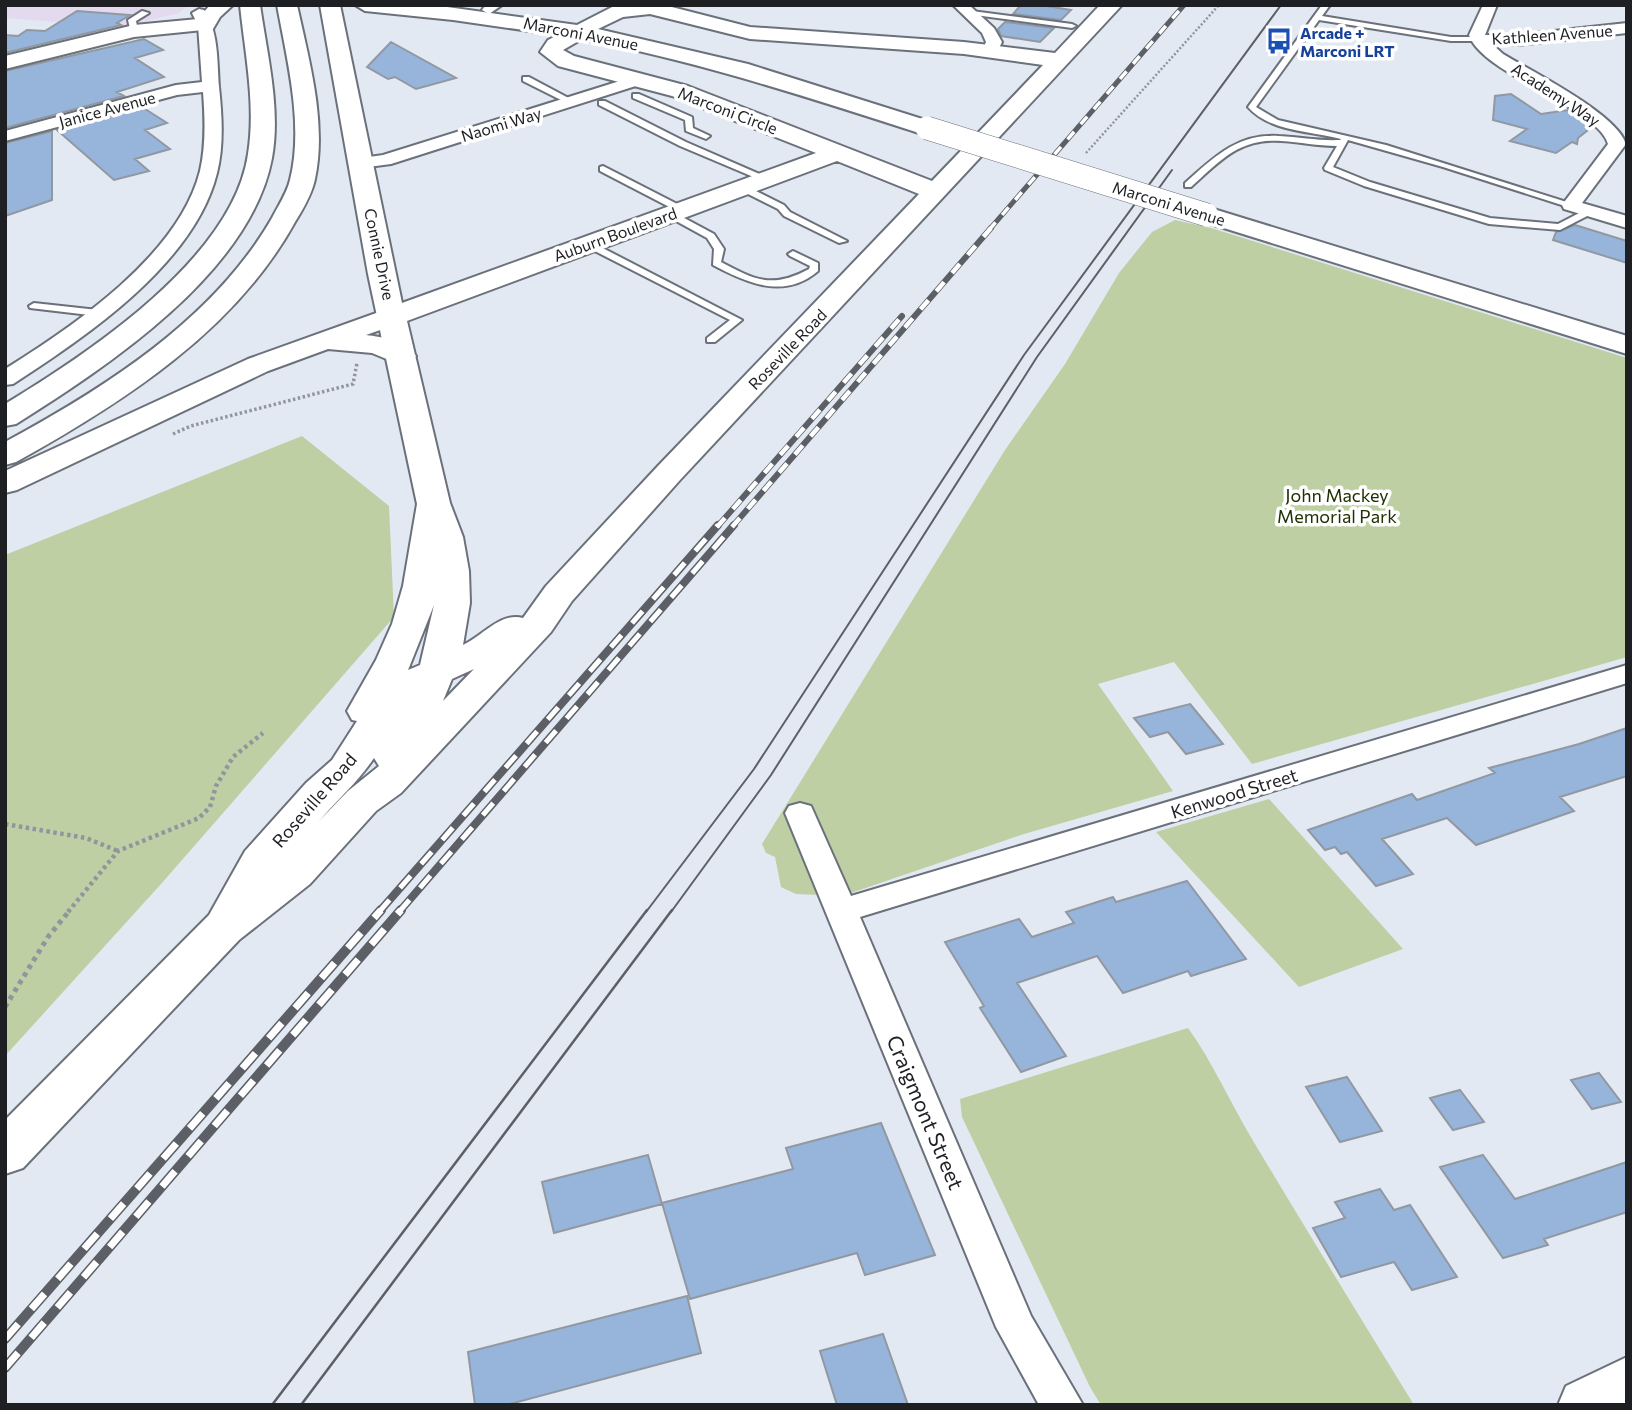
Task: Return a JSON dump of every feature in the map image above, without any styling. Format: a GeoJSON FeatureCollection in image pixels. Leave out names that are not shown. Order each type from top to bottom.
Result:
{"type":"FeatureCollection","features":[{"type":"Feature","properties":{"kind":"main road"},"geometry":{"type":"LineString","coordinates":[[5,63],[140,22],[211,14],[223,5]]}},
{"type":"Feature","properties":{"kind":"main road"},"geometry":{"type":"LineString","coordinates":[[5,417],[51,389],[134,329],[195,272],[235,220],[257,173],[263,131],[250,5]]}},
{"type":"Feature","properties":{"kind":"main road"},"geometry":{"type":"LineString","coordinates":[[5,455],[118,386],[193,328],[247,274],[283,224],[302,181],[307,143],[286,5]]}},
{"type":"Feature","properties":{"kind":"main road","name":"Marconi Avenue"},"geometry":{"type":"LineString","coordinates":[[442,5],[492,7],[712,61],[1627,345]]}},
{"type":"Feature","properties":{"kind":"main road","name":"Marconi Avenue"},"geometry":{"type":"LineString","coordinates":[[332,16],[374,6],[585,28],[618,11],[650,8],[750,33],[964,48],[1058,60]]}},
{"type":"Feature","properties":{"kind":"main road"},"geometry":{"type":"LineString","coordinates":[[994,51],[1047,46],[1079,20],[1108,9]]}},
{"type":"Feature","properties":{"kind":"main road"},"geometry":{"type":"LineString","coordinates":[[1058,60],[1108,9]]}},
{"type":"Feature","properties":{"kind":"main road","name":"Connie Drive"},"geometry":{"type":"LineString","coordinates":[[332,16],[382,274],[433,503],[446,533],[452,562],[454,599],[448,637],[412,725],[392,757],[373,779],[362,801]]}},
{"type":"Feature","properties":{"kind":"main road","name":"Marconi Circle"},"geometry":{"type":"LineString","coordinates":[[585,28],[556,45],[551,52],[566,61],[638,88],[696,97],[935,191]]}},
{"type":"Feature","properties":{"kind":"main road","name":"Roseville Road"},"geometry":{"type":"LineString","coordinates":[[5,1153],[223,928],[295,873],[362,801],[387,783],[529,634],[559,594],[669,473],[1058,60]]}},
{"type":"Feature","properties":{"kind":"main road","name":"Auburn Boulevard"},"geometry":{"type":"LineString","coordinates":[[5,482],[258,365],[837,153]]}},
{"type":"Feature","properties":{"kind":"main road"},"geometry":{"type":"LineString","coordinates":[[382,274],[423,289],[477,285]]}},
{"type":"Feature","properties":{"kind":"main road"},"geometry":{"type":"LineString","coordinates":[[327,341],[378,345],[401,356]]}},
{"type":"Feature","properties":{"kind":"main road","name":"Connie Drive"},"geometry":{"type":"LineString","coordinates":[[320,793],[328,767],[379,691],[411,622],[424,566],[425,536],[433,503]]}},
{"type":"Feature","properties":{"kind":"main road","name":"Roseville Road"},"geometry":{"type":"LineString","coordinates":[[223,928],[260,862],[320,793],[346,770],[381,715],[399,695],[434,672],[492,646],[532,612],[559,594]]}},
{"type":"Feature","properties":{"kind":"main road"},"geometry":{"type":"LineString","coordinates":[[1586,1405],[1627,1383]]}},
{"type":"Feature","properties":{"kind":"street"},"geometry":{"type":"LineString","coordinates":[[1478,39],[1477,35],[1490,5]]}},
{"type":"Feature","properties":{"kind":"street"},"geometry":{"type":"LineString","coordinates":[[964,9],[989,31],[994,42],[994,51]]}},
{"type":"Feature","properties":{"kind":"street"},"geometry":{"type":"LineString","coordinates":[[5,379],[98,313],[157,258],[195,205],[208,174],[211,152],[209,86],[202,14]]}},
{"type":"Feature","properties":{"kind":"street"},"geometry":{"type":"LineString","coordinates":[[964,48],[969,41],[981,34],[983,28]]}},
{"type":"Feature","properties":{"kind":"street","name":"Kathleen Avenue"},"geometry":{"type":"LineString","coordinates":[[1478,39],[1517,40],[1627,28]]}},
{"type":"Feature","properties":{"kind":"street","name":"Academy Way"},"geometry":{"type":"LineString","coordinates":[[1478,39],[1497,57],[1599,120],[1622,143],[1571,205]]}},
{"type":"Feature","properties":{"kind":"street","name":"Janice Avenue"},"geometry":{"type":"LineString","coordinates":[[5,136],[176,90],[209,86]]}},
{"type":"Feature","properties":{"kind":"street","name":"Naomi Way"},"geometry":{"type":"LineString","coordinates":[[361,163],[385,160],[572,102],[638,88]]}},
{"type":"Feature","properties":{"kind":"street"},"geometry":{"type":"LineString","coordinates":[[1571,205],[1627,222]]}},
{"type":"Feature","properties":{"kind":"street","name":"Kenwood Street"},"geometry":{"type":"LineString","coordinates":[[841,911],[1624,677]]}},
{"type":"Feature","properties":{"kind":"street","name":"Craigmont Street"},"geometry":{"type":"LineString","coordinates":[[800,813],[1017,1327],[1062,1405]]}},
{"type":"Feature","properties":{"kind":"lane"},"geometry":{"type":"LineString","coordinates":[[1326,5],[1252,107],[1270,122],[1309,128],[1344,140],[1414,155],[1571,205]]}},
{"type":"Feature","properties":{"kind":"lane"},"geometry":{"type":"LineString","coordinates":[[964,9],[1072,26]]}},
{"type":"Feature","properties":{"kind":"lane"},"geometry":{"type":"LineString","coordinates":[[1317,17],[1451,39],[1478,39]]}},
{"type":"Feature","properties":{"kind":"lane"},"geometry":{"type":"LineString","coordinates":[[526,79],[572,102]]}},
{"type":"Feature","properties":{"kind":"lane"},"geometry":{"type":"LineString","coordinates":[[638,88],[690,119],[689,129]]}},
{"type":"Feature","properties":{"kind":"lane"},"geometry":{"type":"LineString","coordinates":[[602,103],[754,183],[787,214],[842,241]]}},
{"type":"Feature","properties":{"kind":"lane"},"geometry":{"type":"LineString","coordinates":[[668,136],[689,129],[706,136]]}},
{"type":"Feature","properties":{"kind":"lane"},"geometry":{"type":"LineString","coordinates":[[1188,185],[1243,142],[1273,138],[1311,144],[1344,140]]}},
{"type":"Feature","properties":{"kind":"lane"},"geometry":{"type":"LineString","coordinates":[[1344,140],[1328,168],[1367,184],[1489,221],[1559,227],[1590,211]]}},
{"type":"Feature","properties":{"kind":"lane"},"geometry":{"type":"LineString","coordinates":[[603,169],[711,236],[719,249],[716,263],[751,281],[772,287],[783,286],[813,271],[815,265],[793,254]]}},
{"type":"Feature","properties":{"kind":"lane"},"geometry":{"type":"LineString","coordinates":[[588,244],[737,320],[712,340]]}},
{"type":"Feature","properties":{"kind":"lane"},"geometry":{"type":"LineString","coordinates":[[34,306],[98,313]]}},
{"type":"Feature","properties":{"kind":"path"},"geometry":{"type":"LineString","coordinates":[[1084,156],[1219,5]]}},
{"type":"Feature","properties":{"kind":"path"},"geometry":{"type":"LineString","coordinates":[[167,437],[191,426],[353,384],[360,344]]}},
{"type":"Feature","properties":{"kind":"path"},"geometry":{"type":"LineString","coordinates":[[5,1007],[48,937],[118,851],[199,818],[210,807],[216,786],[233,757],[263,733]]}},
{"type":"Feature","properties":{"kind":"path"},"geometry":{"type":"LineString","coordinates":[[5,824],[86,838],[118,851]]}},
{"type":"Feature","properties":{"kind":"shaded area"},"geometry":{"type":"Polygon","coordinates":[[[12,5],[189,5],[179,13],[122,27],[5,18],[5,9],[12,5]]]}},
{"type":"Feature","properties":{"kind":"green space","name":"John Mackey Memorial Park"},"geometry":{"type":"Polygon","coordinates":[[[1175,220],[1211,228],[1627,358],[1627,657],[1252,764],[1174,662],[1098,684],[1173,791],[1024,834],[842,896],[796,894],[781,887],[775,857],[766,853],[762,844],[1005,450],[1065,364],[1119,273],[1152,232],[1175,220]]]}},
{"type":"Feature","properties":{"kind":"green space"},"geometry":{"type":"Polygon","coordinates":[[[302,436],[389,506],[394,617],[161,884],[5,1056],[5,555],[302,436]]]}},
{"type":"Feature","properties":{"kind":"green space"},"geometry":{"type":"Polygon","coordinates":[[[1269,799],[1403,949],[1299,987],[1156,832],[1269,799]]]}},
{"type":"Feature","properties":{"kind":"green space"},"geometry":{"type":"Polygon","coordinates":[[[1188,1028],[1244,1126],[1414,1405],[1101,1405],[1090,1387],[962,1117],[960,1099],[1188,1028]]]}},
{"type":"Feature","properties":{"kind":"building"},"geometry":{"type":"Polygon","coordinates":[[[1021,5],[1071,10],[1061,20],[1013,14],[1021,5]]]}},
{"type":"Feature","properties":{"kind":"building"},"geometry":{"type":"Polygon","coordinates":[[[77,11],[130,15],[117,23],[121,25],[5,53],[5,35],[18,36],[27,30],[45,31],[77,11]]]}},
{"type":"Feature","properties":{"kind":"building"},"geometry":{"type":"Polygon","coordinates":[[[1005,22],[1054,28],[1040,42],[1001,36],[998,29],[1005,22]]]}},
{"type":"Feature","properties":{"kind":"building"},"geometry":{"type":"Polygon","coordinates":[[[144,39],[163,50],[135,58],[164,77],[117,92],[124,96],[5,128],[5,71],[144,39]]]}},
{"type":"Feature","properties":{"kind":"building"},"geometry":{"type":"Polygon","coordinates":[[[391,42],[456,78],[416,89],[395,77],[388,79],[367,67],[391,42]]]}},
{"type":"Feature","properties":{"kind":"building"},"geometry":{"type":"Polygon","coordinates":[[[1511,94],[1541,114],[1568,110],[1592,127],[1578,138],[1577,144],[1572,142],[1556,153],[1510,141],[1527,129],[1493,120],[1495,96],[1511,94]]]}},
{"type":"Feature","properties":{"kind":"building"},"geometry":{"type":"Polygon","coordinates":[[[142,107],[167,123],[145,130],[170,149],[135,159],[149,171],[114,180],[57,130],[142,107]]]}},
{"type":"Feature","properties":{"kind":"building"},"geometry":{"type":"Polygon","coordinates":[[[52,131],[52,200],[5,216],[5,143],[52,131]]]}},
{"type":"Feature","properties":{"kind":"building"},"geometry":{"type":"Polygon","coordinates":[[[1575,225],[1627,241],[1627,263],[1553,240],[1556,232],[1575,225]]]}},
{"type":"Feature","properties":{"kind":"building"},"geometry":{"type":"Polygon","coordinates":[[[1190,704],[1223,744],[1186,754],[1168,732],[1150,737],[1134,718],[1190,704]]]}},
{"type":"Feature","properties":{"kind":"building"},"geometry":{"type":"Polygon","coordinates":[[[1627,728],[1627,776],[1560,797],[1574,811],[1476,845],[1447,818],[1382,839],[1413,874],[1376,886],[1347,852],[1341,854],[1335,847],[1325,850],[1308,830],[1412,794],[1417,800],[1495,773],[1489,768],[1627,728]]]}},
{"type":"Feature","properties":{"kind":"building"},"geometry":{"type":"Polygon","coordinates":[[[1187,881],[1246,959],[1191,976],[1188,971],[1123,993],[1097,956],[1017,983],[1066,1056],[1021,1072],[980,1008],[984,1006],[945,942],[1019,919],[1032,937],[1074,923],[1066,912],[1113,897],[1116,902],[1187,881]]]}},
{"type":"Feature","properties":{"kind":"building"},"geometry":{"type":"Polygon","coordinates":[[[1599,1073],[1621,1102],[1592,1109],[1571,1080],[1599,1073]]]}},
{"type":"Feature","properties":{"kind":"building"},"geometry":{"type":"Polygon","coordinates":[[[1347,1077],[1382,1131],[1340,1142],[1306,1087],[1347,1077]]]}},
{"type":"Feature","properties":{"kind":"building"},"geometry":{"type":"Polygon","coordinates":[[[1460,1090],[1484,1122],[1453,1130],[1430,1098],[1460,1090]]]}},
{"type":"Feature","properties":{"kind":"building"},"geometry":{"type":"Polygon","coordinates":[[[881,1123],[935,1255],[865,1275],[857,1253],[690,1299],[662,1203],[793,1169],[786,1148],[881,1123]]]}},
{"type":"Feature","properties":{"kind":"building"},"geometry":{"type":"Polygon","coordinates":[[[648,1155],[662,1204],[554,1233],[542,1182],[648,1155]]]}},
{"type":"Feature","properties":{"kind":"building"},"geometry":{"type":"Polygon","coordinates":[[[1483,1155],[1515,1199],[1627,1162],[1627,1212],[1544,1239],[1548,1245],[1503,1258],[1440,1167],[1483,1155]]]}},
{"type":"Feature","properties":{"kind":"building"},"geometry":{"type":"Polygon","coordinates":[[[1380,1189],[1394,1210],[1410,1205],[1457,1277],[1412,1290],[1394,1262],[1341,1277],[1313,1228],[1345,1218],[1335,1202],[1380,1189]]]}},
{"type":"Feature","properties":{"kind":"building"},"geometry":{"type":"Polygon","coordinates":[[[687,1296],[701,1353],[506,1405],[475,1405],[468,1352],[687,1296]]]}},
{"type":"Feature","properties":{"kind":"building"},"geometry":{"type":"Polygon","coordinates":[[[883,1334],[908,1405],[837,1405],[820,1351],[883,1334]]]}},
{"type":"Feature","properties":{"kind":"tram line"},"geometry":{"type":"LineString","coordinates":[[646,912],[754,769],[1024,355],[1281,5]]}},
{"type":"Feature","properties":{"kind":"tram line"},"geometry":{"type":"LineString","coordinates":[[671,912],[771,775],[1037,357],[1172,170]]}},
{"type":"Feature","properties":{"kind":"tram line"},"geometry":{"type":"LineString","coordinates":[[272,1405],[647,910]]}},
{"type":"Feature","properties":{"kind":"tram line"},"geometry":{"type":"LineString","coordinates":[[301,1405],[672,910]]}},
{"type":"Feature","properties":{"kind":"railway"},"geometry":{"type":"LineString","coordinates":[[989,230],[1184,5]]}},
{"type":"Feature","properties":{"kind":"railway"},"geometry":{"type":"LineString","coordinates":[[732,527],[991,228]]}},
{"type":"Feature","properties":{"kind":"railway"},"geometry":{"type":"LineString","coordinates":[[717,527],[902,316]]}},
{"type":"Feature","properties":{"kind":"railway"},"geometry":{"type":"LineString","coordinates":[[379,912],[718,525]]}},
{"type":"Feature","properties":{"kind":"railway"},"geometry":{"type":"LineString","coordinates":[[399,912],[734,525]]}},
{"type":"Feature","properties":{"kind":"railway"},"geometry":{"type":"LineString","coordinates":[[5,1339],[381,910]]}},
{"type":"Feature","properties":{"kind":"railway"},"geometry":{"type":"LineString","coordinates":[[5,1368],[401,910]]}},
{"type":"Feature","properties":{"kind":"place","name":"Arcade + Marconi LRT"},"geometry":{"type":"Point","coordinates":[1279,41]}}]}
